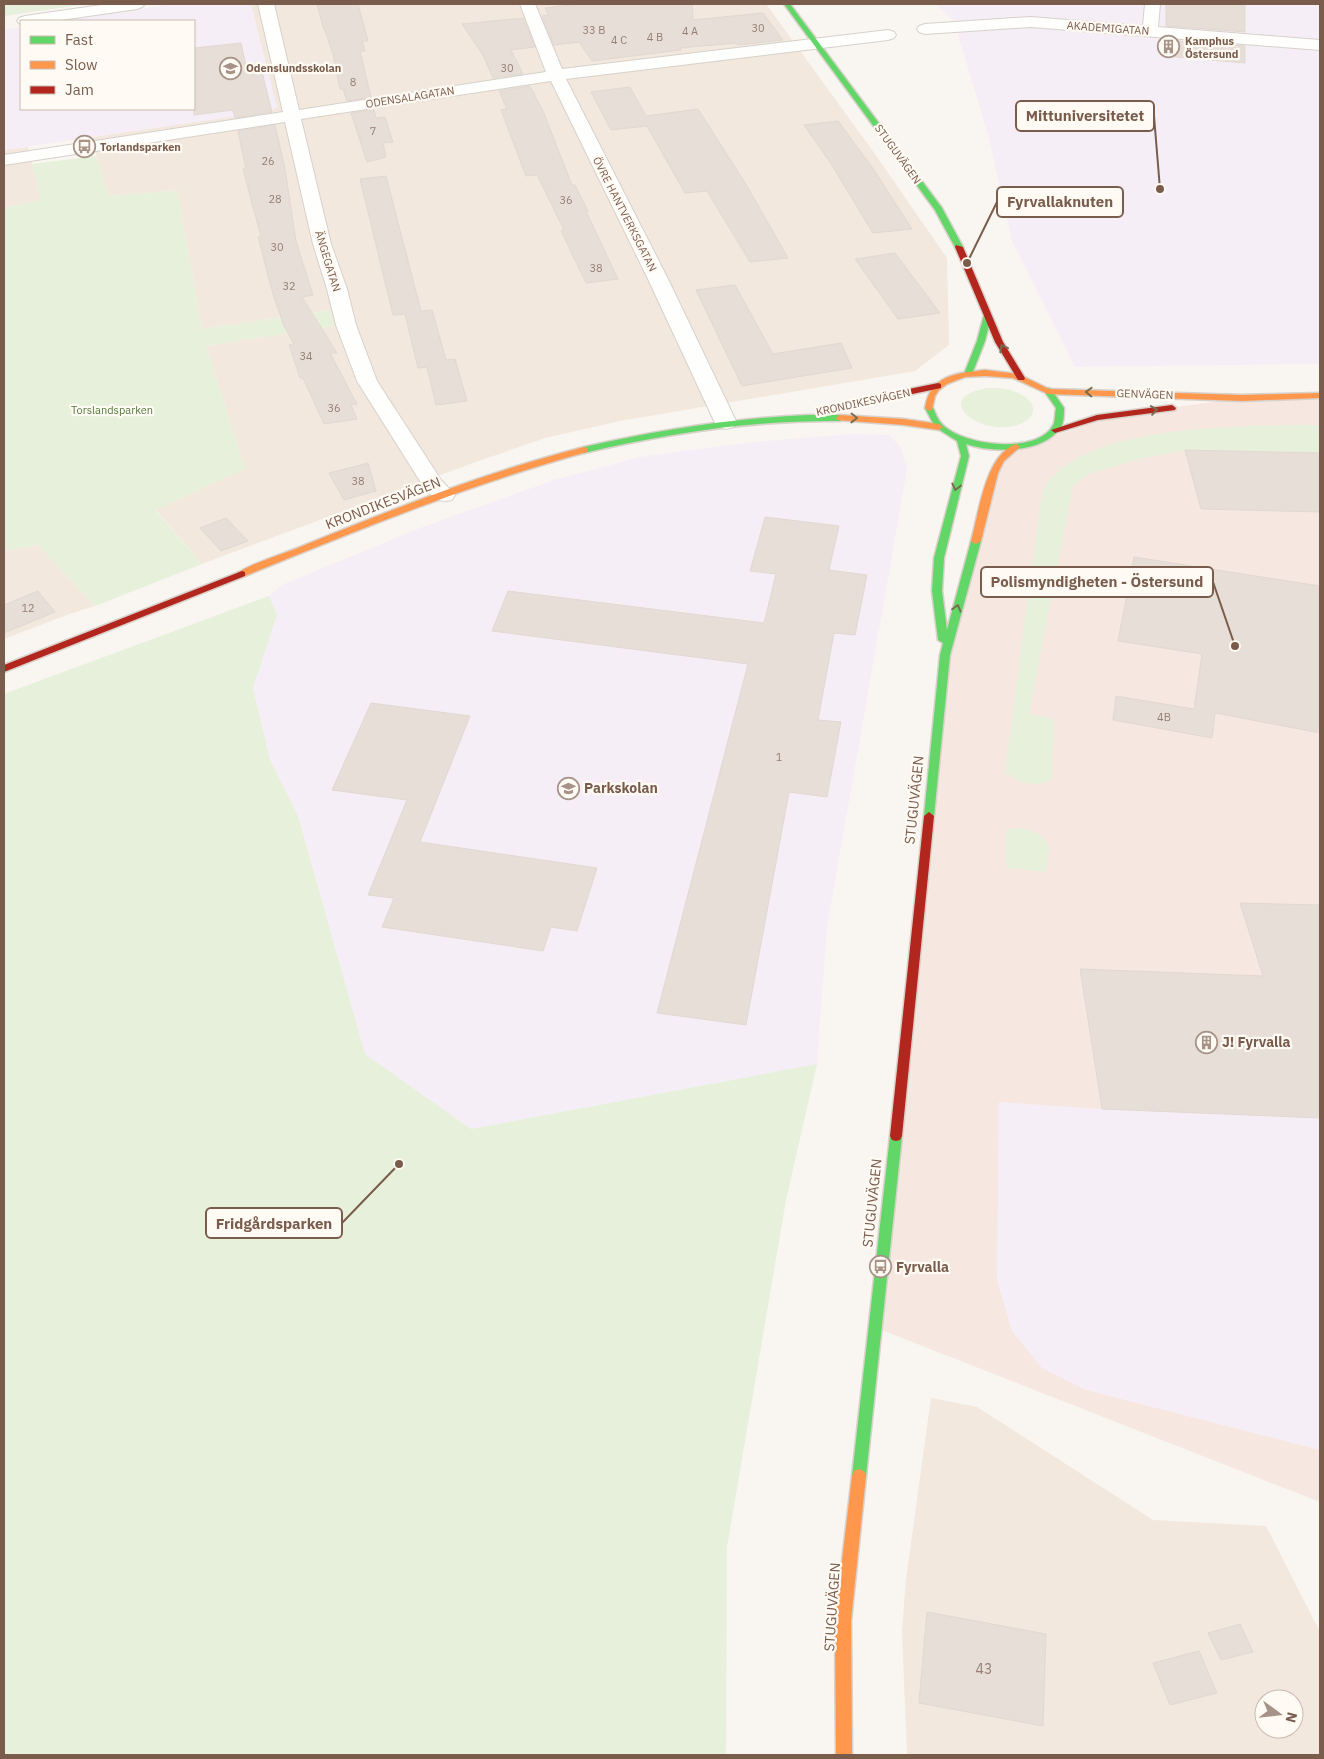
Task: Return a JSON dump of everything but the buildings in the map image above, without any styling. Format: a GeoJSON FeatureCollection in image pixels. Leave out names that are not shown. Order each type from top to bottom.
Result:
{"type":"FeatureCollection","features":[{"type":"Feature","properties":{"kind":"main road","name":"STUGUVÄGEN"},"geometry":{"type":"LineString","coordinates":[[787,4],[938,210],[955,238],[987,318],[1021,378]]}},
{"type":"Feature","properties":{"kind":"main road"},"geometry":{"type":"LineString","coordinates":[[968,374],[981,341],[987,318]]}},
{"type":"Feature","properties":{"kind":"main road"},"geometry":{"type":"LineString","coordinates":[[994,373],[1021,378],[1048,391],[1059,404],[1062,418],[1055,430],[1039,441],[1016,447],[988,447],[962,440],[939,427],[929,413],[929,398],[938,386],[952,379],[968,374],[994,373]]}},
{"type":"Feature","properties":{"kind":"main road","name":"KRONDIKESVÄGEN"},"geometry":{"type":"LineString","coordinates":[[4,669],[444,495],[536,462],[609,444],[726,423],[788,417],[938,386]]}},
{"type":"Feature","properties":{"kind":"main road","name":"GENVÄGEN"},"geometry":{"type":"LineString","coordinates":[[1048,391],[1242,398],[1320,396]]}},
{"type":"Feature","properties":{"kind":"main road","name":"GENVÄGEN"},"geometry":{"type":"LineString","coordinates":[[1055,430],[1097,418],[1242,398]]}},
{"type":"Feature","properties":{"kind":"main road","name":"KRONDIKESVÄGEN"},"geometry":{"type":"LineString","coordinates":[[788,417],[880,418],[939,427]]}},
{"type":"Feature","properties":{"kind":"main road","name":"STUGUVÄGEN"},"geometry":{"type":"LineString","coordinates":[[944,655],[937,591],[939,558],[964,456],[962,440]]}},
{"type":"Feature","properties":{"kind":"main road","name":"STUGUVÄGEN"},"geometry":{"type":"LineString","coordinates":[[844,1755],[843,1621],[909,1014],[944,655],[994,473],[1000,460],[1016,447]]}},
{"type":"Feature","properties":{"kind":"street"},"geometry":{"type":"LineString","coordinates":[[33,20],[138,4]]}},
{"type":"Feature","properties":{"kind":"street","name":"ÄNGEGATAN"},"geometry":{"type":"LineString","coordinates":[[266,4],[322,244],[359,362],[371,387],[433,484],[444,495]]}},
{"type":"Feature","properties":{"kind":"street","name":"ÖVRE HANTVERKSGATAN"},"geometry":{"type":"LineString","coordinates":[[527,4],[556,75],[658,279],[726,423]]}},
{"type":"Feature","properties":{"kind":"street"},"geometry":{"type":"LineString","coordinates":[[1150,31],[1152,4]]}},
{"type":"Feature","properties":{"kind":"street","name":"AKADEMIGATAN"},"geometry":{"type":"LineString","coordinates":[[915,37],[1031,22],[1320,45]]}},
{"type":"Feature","properties":{"kind":"street"},"geometry":{"type":"LineString","coordinates":[[904,24],[915,37],[888,35],[887,30],[904,24]]}},
{"type":"Feature","properties":{"kind":"street","name":"ODENSALAGATAN"},"geometry":{"type":"LineString","coordinates":[[4,160],[556,75],[888,35]]}},
{"type":"Feature","properties":{"kind":"shaded area","name":"Odenslundsskolan"},"geometry":{"type":"Polygon","coordinates":[[[174,4],[251,4],[277,107],[270,111],[4,150],[4,30],[20,27],[20,110],[195,110],[195,20],[66,20],[174,4]]]}},
{"type":"Feature","properties":{"kind":"shaded area"},"geometry":{"type":"Polygon","coordinates":[[[251,4],[766,4],[875,154],[947,258],[949,345],[915,371],[620,421],[545,438],[202,564],[155,509],[245,469],[206,346],[334,326],[329,310],[202,329],[177,190],[109,196],[92,137],[270,111],[276,107],[251,4]]]}},
{"type":"Feature","properties":{"kind":"shaded area"},"geometry":{"type":"Polygon","coordinates":[[[935,4],[1320,4],[1320,364],[1075,367],[1012,241],[989,138],[954,22],[935,4]]]}},
{"type":"Feature","properties":{"kind":"shaded area"},"geometry":{"type":"Polygon","coordinates":[[[28,147],[41,200],[4,208],[4,150],[28,147]]]}},
{"type":"Feature","properties":{"kind":"shaded area","name":"Fyrvalla"},"geometry":{"type":"Polygon","coordinates":[[[1320,396],[1320,1502],[874,1327],[945,655],[1000,460],[1039,441],[1117,415],[1242,398],[1320,396]]]}},
{"type":"Feature","properties":{"kind":"shaded area","name":"Parkskolan"},"geometry":{"type":"Polygon","coordinates":[[[853,434],[889,435],[902,449],[907,470],[827,927],[817,1064],[471,1129],[365,1054],[298,816],[270,760],[253,688],[277,615],[269,596],[282,585],[420,528],[554,480],[640,457],[753,442],[853,434]]]}},
{"type":"Feature","properties":{"kind":"shaded area"},"geometry":{"type":"Polygon","coordinates":[[[38,545],[95,606],[4,639],[4,551],[38,545]]]}},
{"type":"Feature","properties":{"kind":"shaded area","name":"J! Fyrvalla"},"geometry":{"type":"Polygon","coordinates":[[[1240,903],[1320,905],[1320,1450],[1086,1390],[1042,1368],[1012,1331],[997,1280],[999,1102],[1102,1109],[1263,976],[1240,903]]]}},
{"type":"Feature","properties":{"kind":"shaded area"},"geometry":{"type":"Polygon","coordinates":[[[931,1398],[977,1407],[1153,1520],[1266,1526],[1320,1632],[1320,1755],[907,1755],[902,1631],[906,1579],[931,1398]]]}},
{"type":"Feature","properties":{"kind":"green space"},"geometry":{"type":"Polygon","coordinates":[[[4,4],[87,4],[4,16],[4,4]]]}},
{"type":"Feature","properties":{"kind":"green space","name":"Torslandsparken"},"geometry":{"type":"Polygon","coordinates":[[[96,156],[109,196],[177,190],[202,329],[330,310],[335,326],[206,346],[245,469],[155,510],[202,564],[95,606],[38,545],[4,551],[4,208],[41,200],[32,164],[96,156]]]}},
{"type":"Feature","properties":{"kind":"green space"},"geometry":{"type":"Polygon","coordinates":[[[987,388],[1000,388],[1020,394],[1031,403],[1033,413],[1026,421],[1014,426],[1000,427],[975,421],[961,407],[963,399],[971,393],[987,388]]]}},
{"type":"Feature","properties":{"kind":"green space"},"geometry":{"type":"Polygon","coordinates":[[[1320,425],[1320,453],[1185,450],[1140,459],[1089,474],[1073,486],[1029,714],[1054,719],[1052,779],[1039,784],[1033,784],[1022,782],[1005,772],[1039,512],[1045,487],[1065,466],[1095,450],[1131,439],[1213,428],[1320,425]]]}},
{"type":"Feature","properties":{"kind":"green space"},"geometry":{"type":"Polygon","coordinates":[[[269,596],[277,615],[253,688],[270,760],[298,816],[365,1054],[471,1129],[817,1064],[786,1200],[727,1547],[726,1755],[4,1755],[4,694],[269,596]]]}},
{"type":"Feature","properties":{"kind":"green space"},"geometry":{"type":"Polygon","coordinates":[[[1023,828],[1039,834],[1050,846],[1045,872],[1006,867],[1006,829],[1023,828]]]}},
{"type":"Feature","properties":{"kind":"traffic: fast"},"geometry":{"type":"LineString","coordinates":[[787,4],[939,210],[959,247]]}},
{"type":"Feature","properties":{"kind":"traffic: fast"},"geometry":{"type":"LineString","coordinates":[[968,374],[981,341],[987,317]]}},
{"type":"Feature","properties":{"kind":"traffic: fast"},"geometry":{"type":"LineString","coordinates":[[929,408],[938,425],[955,437],[977,445],[1002,447],[1026,445],[1045,438],[1058,425],[1060,408],[1048,391]]}},
{"type":"Feature","properties":{"kind":"traffic: fast"},"geometry":{"type":"LineString","coordinates":[[584,450],[647,436],[711,425],[775,419],[840,418]]}},
{"type":"Feature","properties":{"kind":"traffic: fast"},"geometry":{"type":"LineString","coordinates":[[943,640],[937,591],[939,558],[965,456],[961,440]]}},
{"type":"Feature","properties":{"kind":"traffic: fast"},"geometry":{"type":"LineString","coordinates":[[929,816],[945,655],[976,541]]}},
{"type":"Feature","properties":{"kind":"traffic: fast"},"geometry":{"type":"LineString","coordinates":[[859,1476],[896,1136]]}},
{"type":"Feature","properties":{"kind":"traffic: slow"},"geometry":{"type":"LineString","coordinates":[[929,408],[931,396],[936,388],[944,382],[964,375],[985,373],[1015,376],[1048,391],[1242,398],[1320,396]]}},
{"type":"Feature","properties":{"kind":"traffic: slow"},"geometry":{"type":"LineString","coordinates":[[840,418],[904,422],[939,427]]}},
{"type":"Feature","properties":{"kind":"traffic: slow"},"geometry":{"type":"LineString","coordinates":[[976,541],[994,473],[1000,460],[1016,447]]}},
{"type":"Feature","properties":{"kind":"traffic: slow"},"geometry":{"type":"LineString","coordinates":[[242,574],[454,490],[497,475],[584,450]]}},
{"type":"Feature","properties":{"kind":"traffic: slow"},"geometry":{"type":"LineString","coordinates":[[844,1755],[843,1621],[859,1476]]}},
{"type":"Feature","properties":{"kind":"traffic: jam"},"geometry":{"type":"LineString","coordinates":[[959,247],[999,342],[1021,378]]}},
{"type":"Feature","properties":{"kind":"traffic: jam"},"geometry":{"type":"LineString","coordinates":[[836,407],[938,386]]}},
{"type":"Feature","properties":{"kind":"traffic: jam"},"geometry":{"type":"LineString","coordinates":[[1055,430],[1097,418],[1172,408]]}},
{"type":"Feature","properties":{"kind":"traffic: jam"},"geometry":{"type":"LineString","coordinates":[[4,669],[242,574]]}},
{"type":"Feature","properties":{"kind":"traffic: jam"},"geometry":{"type":"LineString","coordinates":[[896,1136],[929,816]]}},
{"type":"Feature","properties":{"kind":"place","name":"Kamphus Östersund"},"geometry":{"type":"Point","coordinates":[1169,47]}},
{"type":"Feature","properties":{"kind":"place","name":"Odenslundsskolan"},"geometry":{"type":"Point","coordinates":[230,68]}},
{"type":"Feature","properties":{"kind":"place","name":"Torlandsparken"},"geometry":{"type":"Point","coordinates":[84,147]}},
{"type":"Feature","properties":{"kind":"place","name":"Mittuniversitetet"},"geometry":{"type":"Point","coordinates":[1160,189]}},
{"type":"Feature","properties":{"kind":"place","name":"Fyrvallaknuten"},"geometry":{"type":"Point","coordinates":[967,263]}},
{"type":"Feature","properties":{"kind":"place","name":"Polismyndigheten - Östersund"},"geometry":{"type":"Point","coordinates":[1235,646]}},
{"type":"Feature","properties":{"kind":"place","name":"Parkskolan"},"geometry":{"type":"Point","coordinates":[568,788]}},
{"type":"Feature","properties":{"kind":"place","name":"J! Fyrvalla"},"geometry":{"type":"Point","coordinates":[1206,1042]}},
{"type":"Feature","properties":{"kind":"place","name":"Fridgårdsparken"},"geometry":{"type":"Point","coordinates":[399,1164]}},
{"type":"Feature","properties":{"kind":"place","name":"Fyrvalla"},"geometry":{"type":"Point","coordinates":[880,1267]}}]}
